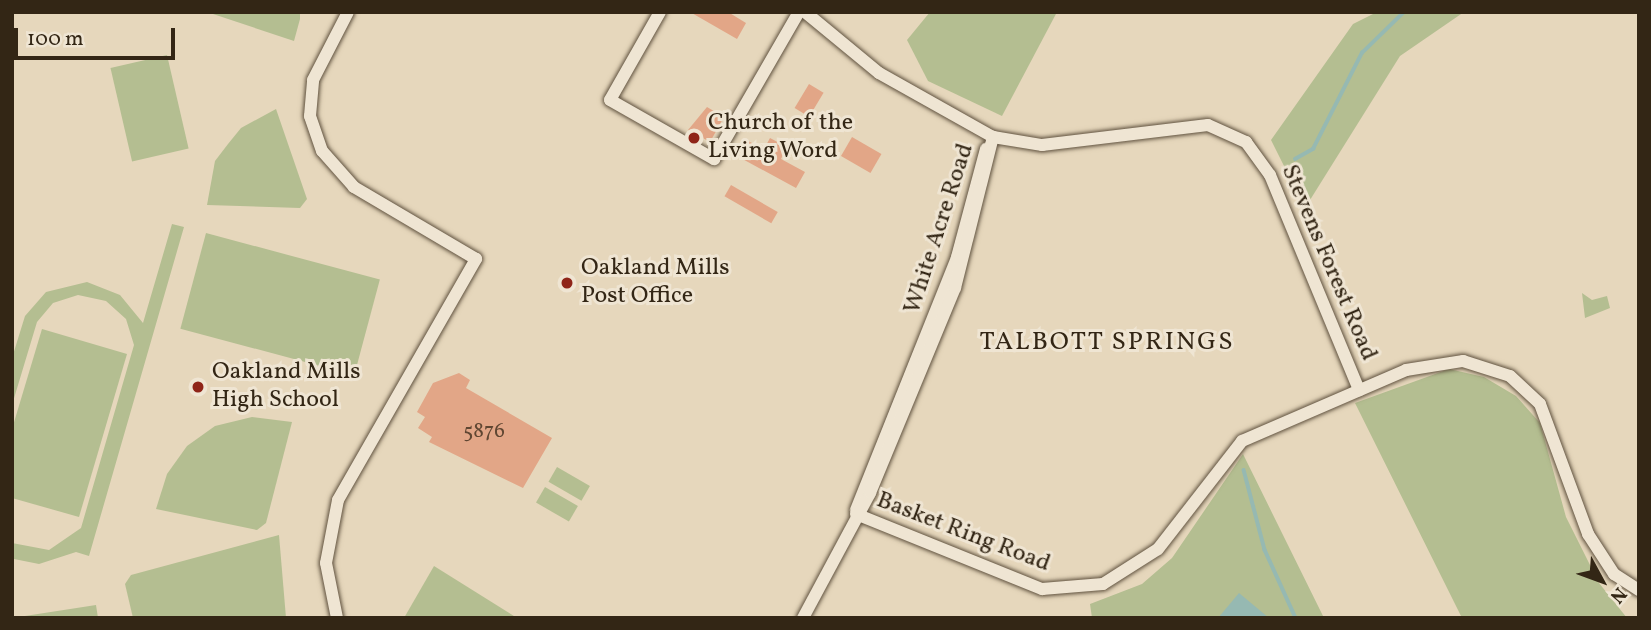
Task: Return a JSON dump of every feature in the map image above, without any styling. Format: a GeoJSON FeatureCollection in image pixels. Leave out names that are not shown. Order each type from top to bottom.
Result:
{"type":"FeatureCollection","features":[{"type":"Feature","properties":{"kind":"street"},"geometry":{"type":"LineString","coordinates":[[337,618],[326,564],[338,500],[476,259],[354,187],[322,152],[310,97],[348,12]]}},
{"type":"Feature","properties":{"kind":"street"},"geometry":{"type":"LineString","coordinates":[[660,12],[610,100],[714,159],[799,12]]}},
{"type":"Feature","properties":{"kind":"street","name":"Stevens Forest Road"},"geometry":{"type":"LineString","coordinates":[[805,12],[879,73],[993,137],[1042,145],[1201,125],[1246,142],[1270,175],[1359,390],[1446,361],[1510,376],[1550,419],[1578,514],[1601,557],[1639,590]]}},
{"type":"Feature","properties":{"kind":"street","name":"White Acre Road"},"geometry":{"type":"LineString","coordinates":[[803,618],[856,513],[860,488],[950,276],[993,137]]}},
{"type":"Feature","properties":{"kind":"street","name":"Basket Ring Road"},"geometry":{"type":"LineString","coordinates":[[856,513],[1042,589],[1103,584],[1158,549],[1242,441],[1359,390]]}},
{"type":"Feature","properties":{"kind":"green space"},"geometry":{"type":"Polygon","coordinates":[[[207,12],[300,12],[300,19],[294,41],[207,12]]]}},
{"type":"Feature","properties":{"kind":"green space"},"geometry":{"type":"Polygon","coordinates":[[[930,12],[1057,12],[1002,116],[928,81],[907,40],[930,12]]]}},
{"type":"Feature","properties":{"kind":"green space"},"geometry":{"type":"Polygon","coordinates":[[[1377,12],[1464,12],[1400,56],[1305,208],[1271,140],[1353,24],[1377,12]]]}},
{"type":"Feature","properties":{"kind":"green space"},"geometry":{"type":"Polygon","coordinates":[[[167,55],[189,149],[132,162],[110,68],[167,55]]]}},
{"type":"Feature","properties":{"kind":"green space"},"geometry":{"type":"Polygon","coordinates":[[[276,109],[307,199],[300,208],[207,205],[215,161],[241,128],[276,109]]]}},
{"type":"Feature","properties":{"kind":"green space"},"geometry":{"type":"Polygon","coordinates":[[[172,224],[184,227],[89,556],[76,552],[39,564],[14,559],[12,543],[49,550],[81,528],[134,345],[126,319],[106,301],[78,295],[53,303],[37,322],[12,405],[12,358],[25,316],[46,292],[87,282],[120,295],[143,323],[172,224]]]}},
{"type":"Feature","properties":{"kind":"green space"},"geometry":{"type":"Polygon","coordinates":[[[206,233],[380,280],[354,375],[180,329],[206,233]]]}},
{"type":"Feature","properties":{"kind":"green space"},"geometry":{"type":"Polygon","coordinates":[[[1582,293],[1592,300],[1607,296],[1610,308],[1585,318],[1582,293]]]}},
{"type":"Feature","properties":{"kind":"green space"},"geometry":{"type":"Polygon","coordinates":[[[42,329],[127,354],[79,517],[12,498],[12,429],[42,329]]]}},
{"type":"Feature","properties":{"kind":"green space"},"geometry":{"type":"Polygon","coordinates":[[[1449,369],[1484,377],[1516,396],[1540,423],[1566,517],[1599,583],[1627,618],[1462,618],[1355,403],[1449,369]]]}},
{"type":"Feature","properties":{"kind":"green space"},"geometry":{"type":"Polygon","coordinates":[[[252,417],[292,422],[266,523],[257,530],[156,509],[167,474],[187,446],[215,426],[252,417]]]}},
{"type":"Feature","properties":{"kind":"green space"},"geometry":{"type":"Polygon","coordinates":[[[1243,454],[1324,618],[1092,618],[1090,604],[1142,584],[1172,558],[1243,454]]]}},
{"type":"Feature","properties":{"kind":"green space"},"geometry":{"type":"Polygon","coordinates":[[[557,467],[590,486],[581,501],[548,482],[557,467]]]}},
{"type":"Feature","properties":{"kind":"green space"},"geometry":{"type":"Polygon","coordinates":[[[545,487],[578,506],[569,522],[536,503],[545,487]]]}},
{"type":"Feature","properties":{"kind":"green space"},"geometry":{"type":"Polygon","coordinates":[[[279,535],[286,618],[133,618],[125,584],[131,575],[279,535]]]}},
{"type":"Feature","properties":{"kind":"green space"},"geometry":{"type":"Polygon","coordinates":[[[434,566],[517,618],[404,618],[434,566]]]}},
{"type":"Feature","properties":{"kind":"green space"},"geometry":{"type":"Polygon","coordinates":[[[96,605],[98,618],[12,618],[96,605]]]}},
{"type":"Feature","properties":{"kind":"water"},"geometry":{"type":"Polygon","coordinates":[[[1239,593],[1269,618],[1218,618],[1239,593]]]}},
{"type":"Feature","properties":{"kind":"building"},"geometry":{"type":"Polygon","coordinates":[[[690,12],[728,12],[746,23],[737,39],[690,12]]]}},
{"type":"Feature","properties":{"kind":"building"},"geometry":{"type":"Polygon","coordinates":[[[809,84],[824,93],[809,117],[795,108],[809,84]]]}},
{"type":"Feature","properties":{"kind":"building"},"geometry":{"type":"Polygon","coordinates":[[[707,107],[724,117],[710,142],[688,130],[707,107]]]}},
{"type":"Feature","properties":{"kind":"building"},"geometry":{"type":"Polygon","coordinates":[[[852,137],[881,154],[870,173],[841,156],[852,137]]]}},
{"type":"Feature","properties":{"kind":"building"},"geometry":{"type":"Polygon","coordinates":[[[770,138],[787,147],[781,159],[805,172],[796,188],[737,156],[746,140],[764,149],[770,138]]]}},
{"type":"Feature","properties":{"kind":"building"},"geometry":{"type":"Polygon","coordinates":[[[731,185],[778,212],[771,223],[724,196],[731,185]]]}},
{"type":"Feature","properties":{"kind":"building"},"geometry":{"type":"Polygon","coordinates":[[[459,373],[470,380],[466,388],[552,438],[523,488],[429,442],[432,437],[418,428],[425,417],[417,412],[433,383],[459,373]]]}},
{"type":"Feature","properties":{"kind":"waterway"},"geometry":{"type":"LineString","coordinates":[[1295,159],[1313,149],[1362,53],[1404,12]]}},
{"type":"Feature","properties":{"kind":"waterway"},"geometry":{"type":"LineString","coordinates":[[1244,470],[1265,550],[1296,618]]}},
{"type":"Feature","properties":{"kind":"place","name":"Church of the Living Word"},"geometry":{"type":"Point","coordinates":[694,138]}},
{"type":"Feature","properties":{"kind":"place","name":"Oakland Mills Post Office"},"geometry":{"type":"Point","coordinates":[567,283]}},
{"type":"Feature","properties":{"kind":"place","name":"Oakland Mills High School"},"geometry":{"type":"Point","coordinates":[198,387]}},
{"type":"Feature","properties":{"kind":"district","name":"TALBOTT SPRINGS"},"geometry":{"type":"Point","coordinates":[1107,343]}}]}
